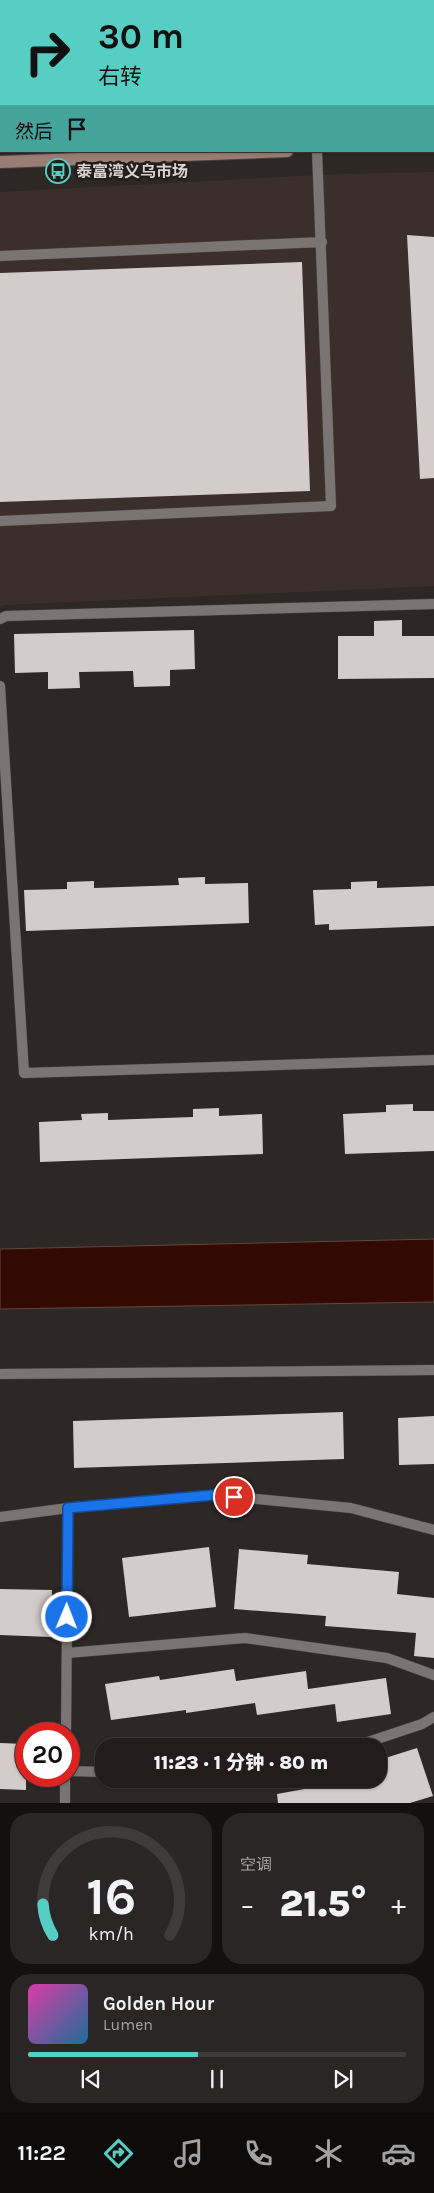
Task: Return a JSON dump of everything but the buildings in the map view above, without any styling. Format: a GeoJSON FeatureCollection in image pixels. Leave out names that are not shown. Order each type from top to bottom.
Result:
{"type":"FeatureCollection","features":[{"type":"Feature","properties":{"kind":"main road"},"geometry":{"type":"LineString","coordinates":[[0,162],[261,152]]}},
{"type":"Feature","properties":{"kind":"lane"},"geometry":{"type":"LineString","coordinates":[[0,521],[331,506],[317,152]]}},
{"type":"Feature","properties":{"kind":"lane"},"geometry":{"type":"LineString","coordinates":[[0,256],[322,242]]}},
{"type":"Feature","properties":{"kind":"lane"},"geometry":{"type":"LineString","coordinates":[[0,619],[6,616],[434,604]]}},
{"type":"Feature","properties":{"kind":"lane"},"geometry":{"type":"LineString","coordinates":[[0,686],[24,1074],[434,1060]]}},
{"type":"Feature","properties":{"kind":"lane"},"geometry":{"type":"LineString","coordinates":[[0,1374],[434,1370]]}},
{"type":"Feature","properties":{"kind":"lane"},"geometry":{"type":"LineString","coordinates":[[0,1517],[68,1508],[214,1495],[351,1508],[434,1530]]}},
{"type":"Feature","properties":{"kind":"lane"},"geometry":{"type":"LineString","coordinates":[[66,1722],[68,1508]]}},
{"type":"Feature","properties":{"kind":"lane"},"geometry":{"type":"LineString","coordinates":[[67,1653],[245,1638],[387,1658],[434,1674]]}},
{"type":"Feature","properties":{"kind":"lane"},"geometry":{"type":"LineString","coordinates":[[380,1738],[422,1724],[434,1716]]}},
{"type":"Feature","properties":{"kind":"lane"},"geometry":{"type":"LineString","coordinates":[[80,1771],[95,1772]]}},
{"type":"Feature","properties":{"kind":"lane"},"geometry":{"type":"LineString","coordinates":[[65,1787],[65,1803]]}},
{"type":"Feature","properties":{"kind":"shaded area"},"geometry":{"type":"Polygon","coordinates":[[[434,172],[434,586],[4,605],[0,607],[0,192],[339,174],[434,172]]]}},
{"type":"Feature","properties":{"kind":"shaded area"},"geometry":{"type":"Polygon","coordinates":[[[434,1239],[434,1302],[0,1309],[0,1249],[434,1239]]]}},
{"type":"Feature","properties":{"kind":"place","name":"泰富湾义乌市场"},"geometry":{"type":"Point","coordinates":[58,171]}},
{"type":"Feature","properties":{"kind":"route"},"geometry":{"type":"LineString","coordinates":[[67,1617],[68,1508],[214,1495],[234,1497]]}}]}
